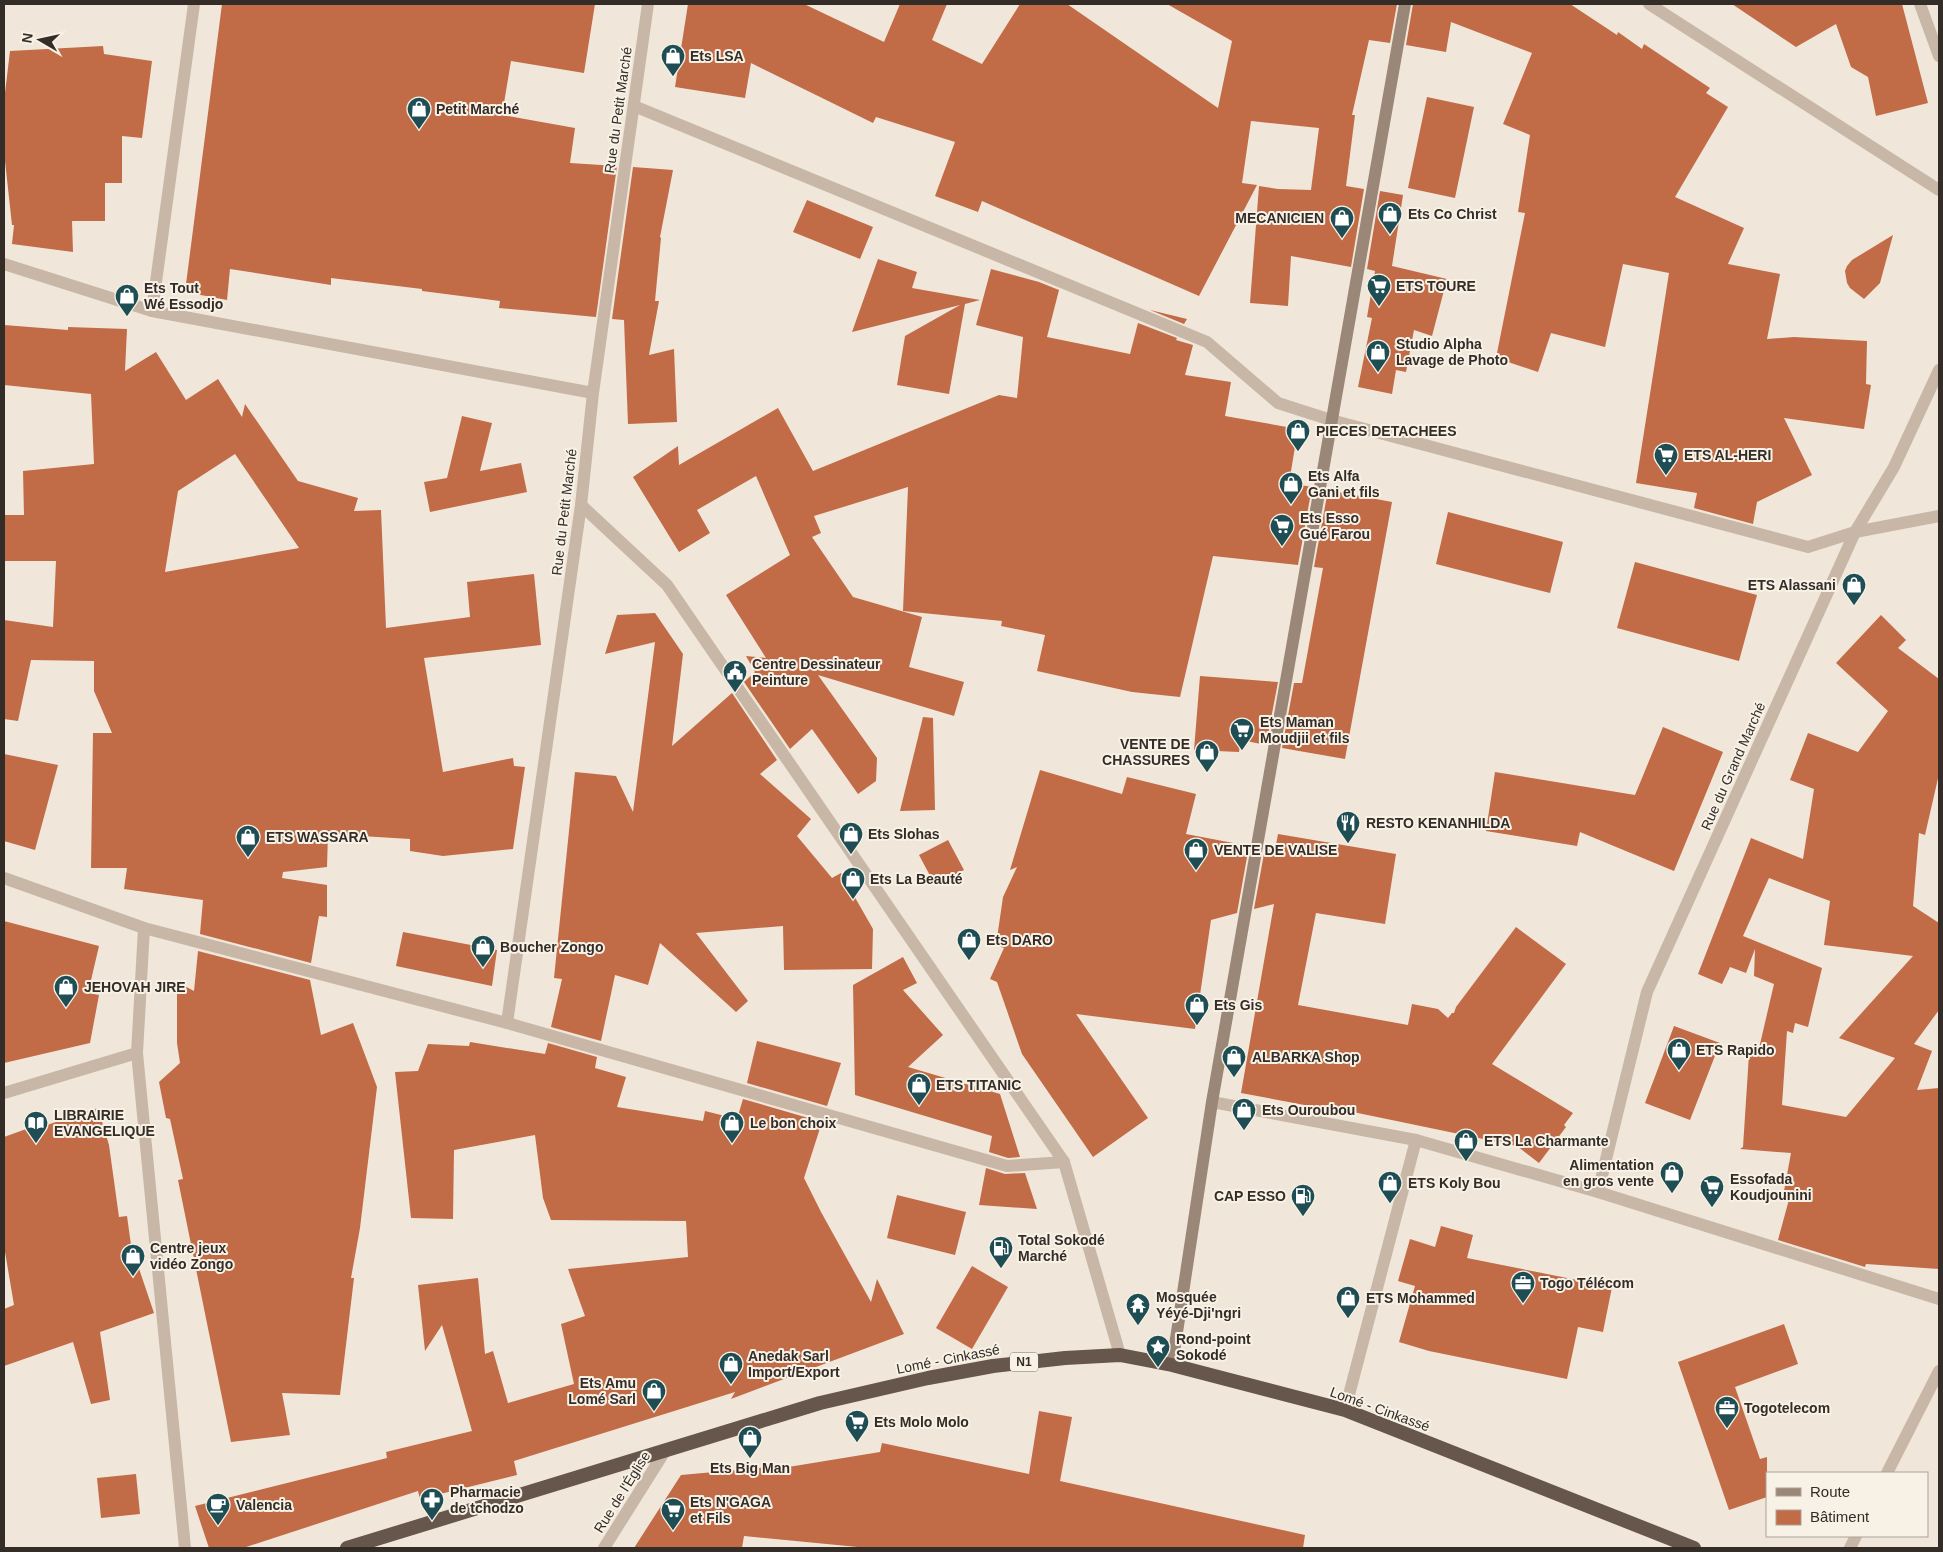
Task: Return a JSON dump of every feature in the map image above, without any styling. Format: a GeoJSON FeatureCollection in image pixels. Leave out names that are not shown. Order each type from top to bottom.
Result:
{"type":"FeatureCollection","features":[{"type":"Feature","properties":{"kind":"highway","name":"Lomé - Cinkassé"},"geometry":{"type":"LineString","coordinates":[[347,1548],[820,1403],[928,1378],[993,1366],[1065,1358],[1120,1355],[1172,1366],[1345,1410],[1694,1548]]}},
{"type":"Feature","properties":{"kind":"main road"},"geometry":{"type":"LineString","coordinates":[[1172,1366],[1212,1102],[1405,4]]}},
{"type":"Feature","properties":{"kind":"street"},"geometry":{"type":"LineString","coordinates":[[152,311],[194,4]]}},
{"type":"Feature","properties":{"kind":"street","name":"Rue du Petit Marché"},"geometry":{"type":"LineString","coordinates":[[507,1023],[582,505],[593,393],[648,4]]}},
{"type":"Feature","properties":{"kind":"street"},"geometry":{"type":"LineString","coordinates":[[1649,4],[1939,190]]}},
{"type":"Feature","properties":{"kind":"street"},"geometry":{"type":"LineString","coordinates":[[1920,4],[1939,56]]}},
{"type":"Feature","properties":{"kind":"street"},"geometry":{"type":"LineString","coordinates":[[634,106],[1208,342],[1278,403],[1331,420],[1808,547],[1855,532],[1939,516]]}},
{"type":"Feature","properties":{"kind":"street"},"geometry":{"type":"LineString","coordinates":[[4,264],[152,311],[593,393]]}},
{"type":"Feature","properties":{"kind":"street","name":"Rue du Grand Marché"},"geometry":{"type":"LineString","coordinates":[[1598,1192],[1648,992],[1855,532],[1894,467],[1939,370]]}},
{"type":"Feature","properties":{"kind":"street"},"geometry":{"type":"LineString","coordinates":[[582,505],[667,585],[1064,1162],[1120,1355]]}},
{"type":"Feature","properties":{"kind":"street"},"geometry":{"type":"LineString","coordinates":[[4,878],[144,928],[507,1023],[1007,1166],[1064,1162]]}},
{"type":"Feature","properties":{"kind":"street"},"geometry":{"type":"LineString","coordinates":[[144,928],[137,1053],[185,1548]]}},
{"type":"Feature","properties":{"kind":"street"},"geometry":{"type":"LineString","coordinates":[[4,1093],[137,1053]]}},
{"type":"Feature","properties":{"kind":"street"},"geometry":{"type":"LineString","coordinates":[[1212,1102],[1416,1140],[1598,1192],[1939,1299]]}},
{"type":"Feature","properties":{"kind":"street"},"geometry":{"type":"LineString","coordinates":[[1345,1410],[1416,1140]]}},
{"type":"Feature","properties":{"kind":"street"},"geometry":{"type":"LineString","coordinates":[[1888,1472],[1939,1371]]}},
{"type":"Feature","properties":{"kind":"street","name":"Rue de l'Église"},"geometry":{"type":"LineString","coordinates":[[604,1548],[665,1451]]}},
{"type":"Feature","properties":{"kind":"building"},"geometry":{"type":"Polygon","coordinates":[[[222,4],[595,4],[584,73],[511,61],[502,115],[575,128],[570,163],[617,166],[596,317],[499,308],[500,301],[422,291],[422,289],[331,278],[331,285],[230,269],[227,300],[185,292],[222,4]]]}},
{"type":"Feature","properties":{"kind":"building"},"geometry":{"type":"Polygon","coordinates":[[[688,4],[804,4],[884,42],[900,4],[947,4],[932,40],[982,64],[1020,4],[1067,4],[1218,108],[1232,41],[1167,4],[1397,4],[1390,43],[1369,40],[1352,115],[1355,115],[1346,186],[1364,189],[1351,267],[1291,256],[1288,306],[1250,303],[1259,186],[1278,189],[1311,190],[1319,128],[1251,121],[1242,183],[1257,185],[1199,296],[982,201],[978,212],[935,196],[955,142],[876,117],[873,123],[751,63],[745,98],[675,87],[688,4]]]}},
{"type":"Feature","properties":{"kind":"building"},"geometry":{"type":"Polygon","coordinates":[[[1413,4],[1570,4],[1617,35],[1618,32],[1642,49],[1644,44],[1710,88],[1706,93],[1728,107],[1675,197],[1744,228],[1728,264],[1780,274],[1767,339],[1794,337],[1867,341],[1866,384],[1871,385],[1864,429],[1784,418],[1812,475],[1757,502],[1753,524],[1694,508],[1697,493],[1636,483],[1669,273],[1623,264],[1605,347],[1551,333],[1538,372],[1496,358],[1525,213],[1518,212],[1530,135],[1503,124],[1532,53],[1451,22],[1446,52],[1406,45],[1413,4]]]}},
{"type":"Feature","properties":{"kind":"building"},"geometry":{"type":"Polygon","coordinates":[[[1732,4],[1902,4],[1928,103],[1876,116],[1868,77],[1851,67],[1836,24],[1796,47],[1732,4]]]}},
{"type":"Feature","properties":{"kind":"building"},"geometry":{"type":"Polygon","coordinates":[[[103,46],[104,54],[152,61],[142,138],[122,136],[122,183],[105,183],[105,221],[72,221],[73,252],[12,244],[14,225],[12,225],[4,152],[4,101],[10,51],[103,46]]]}},
{"type":"Feature","properties":{"kind":"building"},"geometry":{"type":"Polygon","coordinates":[[[1427,97],[1474,107],[1455,198],[1408,188],[1427,97]]]}},
{"type":"Feature","properties":{"kind":"building"},"geometry":{"type":"Polygon","coordinates":[[[633,167],[673,170],[660,237],[655,301],[659,301],[649,355],[674,349],[677,422],[628,424],[624,320],[612,319],[633,167]]]}},
{"type":"Feature","properties":{"kind":"building"},"geometry":{"type":"Polygon","coordinates":[[[1380,191],[1403,195],[1392,266],[1447,279],[1432,336],[1414,330],[1406,372],[1396,370],[1392,394],[1358,387],[1372,318],[1367,317],[1375,271],[1367,269],[1380,191]]]}},
{"type":"Feature","properties":{"kind":"building"},"geometry":{"type":"Polygon","coordinates":[[[807,200],[873,227],[860,259],[793,232],[807,200]]]}},
{"type":"Feature","properties":{"kind":"building"},"geometry":{"type":"Polygon","coordinates":[[[1893,235],[1880,283],[1864,299],[1850,288],[1847,283],[1845,271],[1847,266],[1852,260],[1893,235]]]}},
{"type":"Feature","properties":{"kind":"building"},"geometry":{"type":"Polygon","coordinates":[[[878,259],[917,272],[912,288],[980,300],[965,304],[949,394],[897,385],[905,336],[960,305],[852,332],[878,259]]]}},
{"type":"Feature","properties":{"kind":"building"},"geometry":{"type":"Polygon","coordinates":[[[991,269],[1039,282],[1059,290],[1047,337],[1130,354],[1138,323],[1177,338],[1176,340],[1193,345],[1185,375],[1231,382],[1225,416],[1298,429],[1289,483],[1312,487],[1298,565],[1213,556],[1180,697],[1132,692],[1037,671],[1045,635],[1001,626],[1002,621],[903,611],[908,487],[814,516],[821,533],[812,537],[853,597],[922,617],[909,667],[964,682],[954,716],[818,675],[877,758],[876,781],[858,794],[812,729],[790,749],[744,682],[755,672],[746,656],[766,658],[726,595],[790,555],[756,476],[697,510],[710,533],[679,552],[633,477],[678,446],[679,465],[778,408],[813,471],[999,395],[1017,398],[1023,337],[976,325],[991,269]]]}},
{"type":"Feature","properties":{"kind":"building"},"geometry":{"type":"Polygon","coordinates":[[[1150,310],[1187,319],[1184,324],[1150,310]]]}},
{"type":"Feature","properties":{"kind":"building"},"geometry":{"type":"Polygon","coordinates":[[[4,325],[68,330],[68,327],[127,329],[125,371],[156,352],[186,400],[218,379],[242,417],[245,404],[298,481],[358,498],[354,511],[381,510],[386,628],[470,617],[467,582],[534,574],[541,645],[424,658],[443,772],[513,758],[514,766],[525,767],[513,849],[443,856],[410,851],[410,839],[328,834],[327,867],[283,872],[282,878],[327,885],[327,917],[319,916],[311,963],[200,934],[203,900],[124,889],[127,868],[91,868],[93,733],[112,733],[94,691],[94,661],[31,660],[18,721],[4,719],[4,620],[53,627],[56,561],[4,561],[4,515],[24,515],[23,471],[94,464],[91,394],[4,385],[4,325]],[[235,454],[178,491],[165,572],[299,548],[235,454]]]}},
{"type":"Feature","properties":{"kind":"building"},"geometry":{"type":"Polygon","coordinates":[[[462,416],[492,423],[480,471],[521,463],[527,492],[430,512],[424,482],[447,478],[462,416]]]}},
{"type":"Feature","properties":{"kind":"building"},"geometry":{"type":"Polygon","coordinates":[[[1328,490],[1392,502],[1345,759],[1282,748],[1294,683],[1302,683],[1323,568],[1314,567],[1328,490]]]}},
{"type":"Feature","properties":{"kind":"building"},"geometry":{"type":"Polygon","coordinates":[[[1448,512],[1563,542],[1550,593],[1436,564],[1448,512]]]}},
{"type":"Feature","properties":{"kind":"building"},"geometry":{"type":"Polygon","coordinates":[[[1635,562],[1757,595],[1739,661],[1617,628],[1635,562]]]}},
{"type":"Feature","properties":{"kind":"building"},"geometry":{"type":"Polygon","coordinates":[[[655,613],[683,654],[672,746],[732,693],[777,760],[760,774],[811,819],[797,836],[832,878],[841,873],[873,929],[872,969],[784,970],[783,926],[696,933],[748,1001],[736,1012],[660,943],[648,985],[615,975],[601,1041],[551,1027],[562,979],[554,978],[575,772],[616,776],[633,812],[655,642],[605,654],[617,615],[655,613]]]}},
{"type":"Feature","properties":{"kind":"building"},"geometry":{"type":"Polygon","coordinates":[[[1881,615],[1906,640],[1898,648],[1939,679],[1939,774],[1925,835],[1919,833],[1913,906],[1939,923],[1939,1010],[1914,1044],[1932,1051],[1917,1090],[1939,1088],[1939,1269],[1866,1264],[1865,1267],[1778,1240],[1791,1192],[1784,1191],[1791,1153],[1740,1149],[1743,1147],[1749,1054],[1757,1057],[1774,984],[1754,976],[1755,949],[1746,973],[1730,967],[1722,984],[1698,974],[1751,838],[1803,859],[1814,789],[1790,780],[1808,733],[1858,752],[1888,711],[1836,663],[1881,615]],[[1769,878],[1743,936],[1822,968],[1808,1027],[1795,1023],[1793,1033],[1787,1031],[1782,1105],[1846,1117],[1895,1058],[1839,1038],[1913,956],[1824,945],[1830,901],[1769,878]]]}},
{"type":"Feature","properties":{"kind":"building"},"geometry":{"type":"Polygon","coordinates":[[[1200,676],[1278,682],[1266,745],[1241,740],[1239,752],[1194,750],[1200,676]]]}},
{"type":"Feature","properties":{"kind":"building"},"geometry":{"type":"Polygon","coordinates":[[[923,717],[933,718],[935,810],[900,811],[923,717]]]}},
{"type":"Feature","properties":{"kind":"building"},"geometry":{"type":"Polygon","coordinates":[[[1663,727],[1723,752],[1674,871],[1580,832],[1577,846],[1486,831],[1495,772],[1635,795],[1663,727]]]}},
{"type":"Feature","properties":{"kind":"building"},"geometry":{"type":"Polygon","coordinates":[[[4,754],[58,765],[35,850],[4,841],[4,754]]]}},
{"type":"Feature","properties":{"kind":"building"},"geometry":{"type":"Polygon","coordinates":[[[1040,770],[1122,794],[1127,777],[1196,794],[1186,834],[1249,846],[1237,913],[1211,920],[1195,1029],[1076,1014],[1148,1118],[1093,1157],[1022,1054],[997,982],[990,979],[1004,948],[996,945],[1003,897],[1017,867],[1010,870],[1040,770]]]}},
{"type":"Feature","properties":{"kind":"building"},"geometry":{"type":"Polygon","coordinates":[[[1278,834],[1396,854],[1385,924],[1316,913],[1298,1005],[1408,1025],[1412,1004],[1438,1009],[1448,1018],[1454,1013],[1456,1007],[1516,927],[1566,964],[1492,1064],[1573,1113],[1564,1125],[1566,1127],[1539,1163],[1517,1146],[1353,1112],[1352,1114],[1241,1093],[1274,904],[1254,909],[1265,848],[1275,850],[1278,834]]]}},
{"type":"Feature","properties":{"kind":"building"},"geometry":{"type":"Polygon","coordinates":[[[948,840],[964,870],[935,885],[919,855],[948,840]]]}},
{"type":"Feature","properties":{"kind":"building"},"geometry":{"type":"Polygon","coordinates":[[[4,921],[99,946],[88,993],[99,995],[90,1043],[4,1063],[4,921]]]}},
{"type":"Feature","properties":{"kind":"building"},"geometry":{"type":"Polygon","coordinates":[[[403,932],[497,950],[492,986],[396,966],[403,932]]]}},
{"type":"Feature","properties":{"kind":"building"},"geometry":{"type":"Polygon","coordinates":[[[198,951],[310,980],[321,1035],[353,1023],[377,1087],[360,1228],[351,1278],[354,1278],[340,1395],[282,1393],[290,1435],[231,1442],[178,1180],[183,1179],[170,1119],[166,1118],[159,1082],[180,1063],[177,1043],[177,982],[194,991],[198,951]]]}},
{"type":"Feature","properties":{"kind":"building"},"geometry":{"type":"Polygon","coordinates":[[[903,957],[917,983],[903,990],[943,1035],[908,1067],[1000,1094],[1020,1157],[1008,1158],[989,1152],[992,1136],[855,1095],[853,985],[903,957]]]}},
{"type":"Feature","properties":{"kind":"building"},"geometry":{"type":"Polygon","coordinates":[[[1674,1026],[1720,1043],[1690,1120],[1645,1103],[1674,1026]]]}},
{"type":"Feature","properties":{"kind":"building"},"geometry":{"type":"Polygon","coordinates":[[[757,1041],[841,1063],[827,1106],[747,1083],[757,1041]]]}},
{"type":"Feature","properties":{"kind":"building"},"geometry":{"type":"Polygon","coordinates":[[[470,1042],[545,1054],[548,1043],[597,1057],[595,1068],[626,1077],[617,1107],[703,1121],[705,1111],[737,1119],[743,1099],[822,1122],[804,1178],[871,1302],[877,1279],[904,1334],[731,1399],[735,1392],[514,1461],[517,1475],[420,1499],[418,1491],[243,1548],[209,1548],[195,1506],[387,1458],[386,1452],[472,1431],[442,1325],[425,1351],[418,1285],[478,1278],[485,1354],[493,1351],[508,1403],[574,1384],[561,1324],[585,1316],[568,1269],[688,1257],[686,1221],[551,1220],[543,1198],[535,1135],[454,1150],[453,1219],[411,1218],[395,1072],[418,1071],[428,1044],[469,1046],[470,1042]]]}},
{"type":"Feature","properties":{"kind":"building"},"geometry":{"type":"Polygon","coordinates":[[[98,1108],[109,1145],[119,1217],[127,1216],[131,1245],[154,1313],[100,1332],[110,1400],[91,1404],[73,1342],[4,1366],[4,1309],[14,1305],[4,1246],[4,1137],[40,1124],[41,1127],[98,1108]]]}},
{"type":"Feature","properties":{"kind":"building"},"geometry":{"type":"Polygon","coordinates":[[[986,1168],[1005,1174],[1025,1173],[1037,1209],[979,1205],[986,1168]]]}},
{"type":"Feature","properties":{"kind":"building"},"geometry":{"type":"Polygon","coordinates":[[[897,1195],[966,1212],[955,1255],[887,1238],[897,1195]]]}},
{"type":"Feature","properties":{"kind":"building"},"geometry":{"type":"Polygon","coordinates":[[[1441,1226],[1473,1235],[1467,1258],[1612,1287],[1603,1332],[1578,1327],[1567,1379],[1429,1351],[1399,1342],[1415,1286],[1398,1281],[1410,1239],[1435,1247],[1441,1226]]]}},
{"type":"Feature","properties":{"kind":"building"},"geometry":{"type":"Polygon","coordinates":[[[972,1266],[1008,1287],[972,1349],[936,1328],[972,1266]]]}},
{"type":"Feature","properties":{"kind":"building"},"geometry":{"type":"Polygon","coordinates":[[[1784,1324],[1798,1364],[1735,1387],[1760,1459],[1767,1457],[1766,1497],[1729,1510],[1678,1362],[1784,1324]]]}},
{"type":"Feature","properties":{"kind":"building"},"geometry":{"type":"Polygon","coordinates":[[[1039,1411],[1072,1417],[1060,1481],[1305,1535],[1303,1548],[868,1548],[744,1536],[742,1548],[634,1548],[681,1475],[769,1467],[770,1470],[880,1452],[882,1443],[1029,1474],[1039,1411]]]}},
{"type":"Feature","properties":{"kind":"building"},"geometry":{"type":"Polygon","coordinates":[[[136,1474],[140,1514],[101,1518],[97,1478],[136,1474]]]}},
{"type":"Feature","properties":{"kind":"place","name":"Ets LSA"},"geometry":{"type":"Point","coordinates":[673,77]}},
{"type":"Feature","properties":{"kind":"place","name":"Petit Marché"},"geometry":{"type":"Point","coordinates":[419,130]}},
{"type":"Feature","properties":{"kind":"place","name":"Ets Co Christ"},"geometry":{"type":"Point","coordinates":[1390,235]}},
{"type":"Feature","properties":{"kind":"place","name":"MECANICIEN"},"geometry":{"type":"Point","coordinates":[1342,239]}},
{"type":"Feature","properties":{"kind":"place","name":"ETS TOURE"},"geometry":{"type":"Point","coordinates":[1379,307]}},
{"type":"Feature","properties":{"kind":"place","name":"Ets Tout Wé Essodjo"},"geometry":{"type":"Point","coordinates":[127,317]}},
{"type":"Feature","properties":{"kind":"place","name":"Studio Alpha Lavage de Photo"},"geometry":{"type":"Point","coordinates":[1378,373]}},
{"type":"Feature","properties":{"kind":"place","name":"PIECES DETACHEES"},"geometry":{"type":"Point","coordinates":[1298,452]}},
{"type":"Feature","properties":{"kind":"place","name":"ETS AL-HERI"},"geometry":{"type":"Point","coordinates":[1666,476]}},
{"type":"Feature","properties":{"kind":"place","name":"Ets Alfa Gani et fils"},"geometry":{"type":"Point","coordinates":[1291,505]}},
{"type":"Feature","properties":{"kind":"place","name":"Ets Esso Gué Farou"},"geometry":{"type":"Point","coordinates":[1282,547]}},
{"type":"Feature","properties":{"kind":"place","name":"ETS Alassani"},"geometry":{"type":"Point","coordinates":[1854,606]}},
{"type":"Feature","properties":{"kind":"place","name":"Centre Dessinateur Peinture"},"geometry":{"type":"Point","coordinates":[735,693]}},
{"type":"Feature","properties":{"kind":"place","name":"Ets Maman Moudjii et fils"},"geometry":{"type":"Point","coordinates":[1242,751]}},
{"type":"Feature","properties":{"kind":"place","name":"VENTE DE CHASSURES"},"geometry":{"type":"Point","coordinates":[1207,773]}},
{"type":"Feature","properties":{"kind":"place","name":"RESTO KENANHILDA"},"geometry":{"type":"Point","coordinates":[1348,844]}},
{"type":"Feature","properties":{"kind":"place","name":"Ets Slohas"},"geometry":{"type":"Point","coordinates":[851,855]}},
{"type":"Feature","properties":{"kind":"place","name":"ETS WASSARA"},"geometry":{"type":"Point","coordinates":[248,858]}},
{"type":"Feature","properties":{"kind":"place","name":"VENTE DE VALISE"},"geometry":{"type":"Point","coordinates":[1196,871]}},
{"type":"Feature","properties":{"kind":"place","name":"Ets La Beauté"},"geometry":{"type":"Point","coordinates":[853,900]}},
{"type":"Feature","properties":{"kind":"place","name":"Ets DARO"},"geometry":{"type":"Point","coordinates":[969,961]}},
{"type":"Feature","properties":{"kind":"place","name":"Boucher Zongo"},"geometry":{"type":"Point","coordinates":[483,968]}},
{"type":"Feature","properties":{"kind":"place","name":"JEHOVAH JIRE"},"geometry":{"type":"Point","coordinates":[66,1008]}},
{"type":"Feature","properties":{"kind":"place","name":"Ets Gis"},"geometry":{"type":"Point","coordinates":[1197,1026]}},
{"type":"Feature","properties":{"kind":"place","name":"ETS Rapido"},"geometry":{"type":"Point","coordinates":[1679,1071]}},
{"type":"Feature","properties":{"kind":"place","name":"ALBARKA Shop"},"geometry":{"type":"Point","coordinates":[1234,1078]}},
{"type":"Feature","properties":{"kind":"place","name":"ETS TITANIC"},"geometry":{"type":"Point","coordinates":[919,1106]}},
{"type":"Feature","properties":{"kind":"place","name":"Ets Ouroubou"},"geometry":{"type":"Point","coordinates":[1244,1131]}},
{"type":"Feature","properties":{"kind":"place","name":"LIBRAIRIE EVANGELIQUE"},"geometry":{"type":"Point","coordinates":[36,1144]}},
{"type":"Feature","properties":{"kind":"place","name":"Le bon choix"},"geometry":{"type":"Point","coordinates":[732,1144]}},
{"type":"Feature","properties":{"kind":"place","name":"ETS La Charmante"},"geometry":{"type":"Point","coordinates":[1466,1162]}},
{"type":"Feature","properties":{"kind":"place","name":"Alimentation en gros vente"},"geometry":{"type":"Point","coordinates":[1672,1194]}},
{"type":"Feature","properties":{"kind":"place","name":"ETS Koly Bou"},"geometry":{"type":"Point","coordinates":[1390,1204]}},
{"type":"Feature","properties":{"kind":"place","name":"Essofada Koudjounini"},"geometry":{"type":"Point","coordinates":[1712,1208]}},
{"type":"Feature","properties":{"kind":"place","name":"CAP ESSO"},"geometry":{"type":"Point","coordinates":[1303,1217]}},
{"type":"Feature","properties":{"kind":"place","name":"Total Sokodé Marché"},"geometry":{"type":"Point","coordinates":[1001,1269]}},
{"type":"Feature","properties":{"kind":"place","name":"Centre jeux vidéo Zongo"},"geometry":{"type":"Point","coordinates":[133,1277]}},
{"type":"Feature","properties":{"kind":"place","name":"Togo Télécom"},"geometry":{"type":"Point","coordinates":[1523,1304]}},
{"type":"Feature","properties":{"kind":"place","name":"ETS Mohammed"},"geometry":{"type":"Point","coordinates":[1348,1319]}},
{"type":"Feature","properties":{"kind":"place","name":"Mosquée Yéyé-Dji'ngri"},"geometry":{"type":"Point","coordinates":[1138,1326]}},
{"type":"Feature","properties":{"kind":"place","name":"Rond-point Sokodé"},"geometry":{"type":"Point","coordinates":[1158,1368]}},
{"type":"Feature","properties":{"kind":"place","name":"Anedak Sarl Import/Export"},"geometry":{"type":"Point","coordinates":[731,1385]}},
{"type":"Feature","properties":{"kind":"place","name":"Ets Amu Lomé Sarl"},"geometry":{"type":"Point","coordinates":[654,1412]}},
{"type":"Feature","properties":{"kind":"place","name":"Togotelecom"},"geometry":{"type":"Point","coordinates":[1727,1429]}},
{"type":"Feature","properties":{"kind":"place","name":"Ets Molo Molo"},"geometry":{"type":"Point","coordinates":[857,1443]}},
{"type":"Feature","properties":{"kind":"place","name":"Ets Big Man"},"geometry":{"type":"Point","coordinates":[750,1459]}},
{"type":"Feature","properties":{"kind":"place","name":"Pharmacie de tchodzo"},"geometry":{"type":"Point","coordinates":[432,1521]}},
{"type":"Feature","properties":{"kind":"place","name":"Valencia"},"geometry":{"type":"Point","coordinates":[218,1526]}},
{"type":"Feature","properties":{"kind":"place","name":"Ets N'GAGA et Fils"},"geometry":{"type":"Point","coordinates":[673,1531]}}]}
